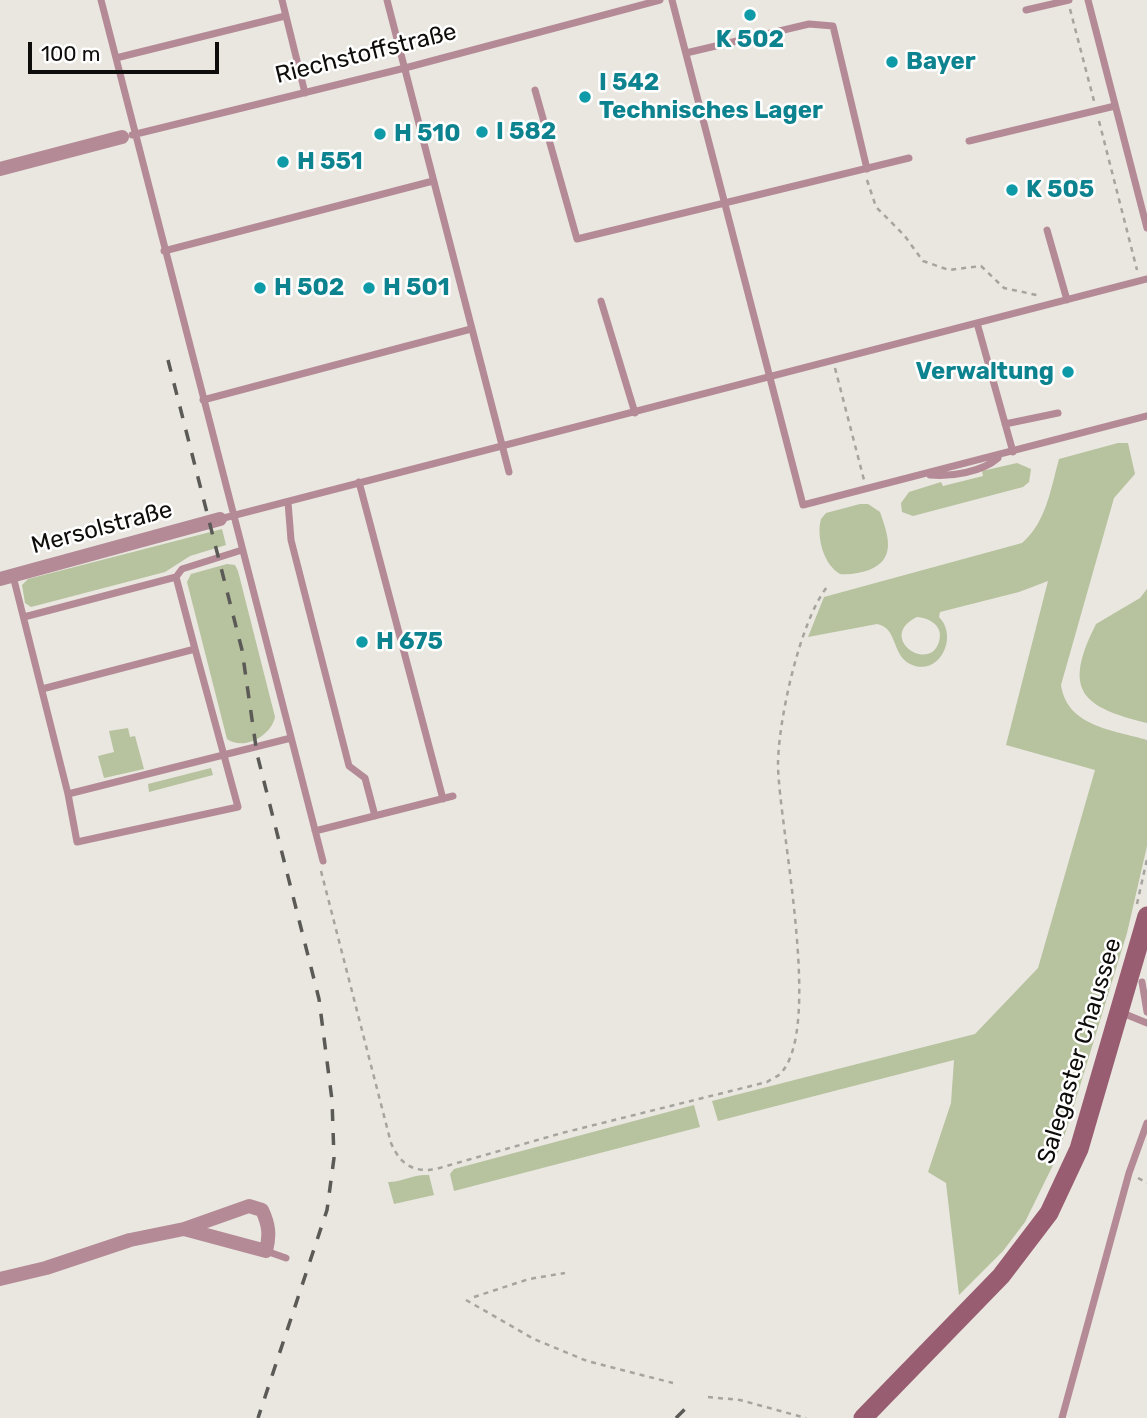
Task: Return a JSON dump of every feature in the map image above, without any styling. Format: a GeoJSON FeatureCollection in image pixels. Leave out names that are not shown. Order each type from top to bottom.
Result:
{"type":"FeatureCollection","features":[{"type":"Feature","properties":{"kind":"main road","name":"Salegaster Chaussee"},"geometry":{"type":"LineString","coordinates":[[863,1418],[1011,1265],[1049,1213],[1079,1149],[1119,1012],[1141,916]]}},
{"type":"Feature","properties":{"kind":"street","name":"Riechstoffstraße"},"geometry":{"type":"LineString","coordinates":[[0,169],[128,136]]}},
{"type":"Feature","properties":{"kind":"street","name":"Mersolstraße"},"geometry":{"type":"LineString","coordinates":[[7,577],[223,519]]}},
{"type":"Feature","properties":{"kind":"street"},"geometry":{"type":"LineString","coordinates":[[0,1279],[46,1268],[130,1240],[184,1229],[249,1206],[262,1210],[269,1225],[266,1251],[184,1229]]}},
{"type":"Feature","properties":{"kind":"lane"},"geometry":{"type":"LineString","coordinates":[[101,0],[116,58],[128,136],[164,251],[203,400],[223,519],[242,550],[323,861]]}},
{"type":"Feature","properties":{"kind":"lane"},"geometry":{"type":"LineString","coordinates":[[282,0],[304,93]]}},
{"type":"Feature","properties":{"kind":"lane"},"geometry":{"type":"LineString","coordinates":[[387,0],[509,472]]}},
{"type":"Feature","properties":{"kind":"lane","name":"Riechstoffstraße"},"geometry":{"type":"LineString","coordinates":[[128,136],[405,68],[660,0]]}},
{"type":"Feature","properties":{"kind":"lane"},"geometry":{"type":"LineString","coordinates":[[672,0],[803,505],[1147,416]]}},
{"type":"Feature","properties":{"kind":"lane"},"geometry":{"type":"LineString","coordinates":[[1026,10],[1068,0]]}},
{"type":"Feature","properties":{"kind":"lane"},"geometry":{"type":"LineString","coordinates":[[1088,0],[1147,228]]}},
{"type":"Feature","properties":{"kind":"lane"},"geometry":{"type":"LineString","coordinates":[[116,58],[285,16]]}},
{"type":"Feature","properties":{"kind":"lane"},"geometry":{"type":"LineString","coordinates":[[686,53],[809,24],[833,26],[866,169]]}},
{"type":"Feature","properties":{"kind":"lane"},"geometry":{"type":"LineString","coordinates":[[535,90],[577,239],[909,158]]}},
{"type":"Feature","properties":{"kind":"lane"},"geometry":{"type":"LineString","coordinates":[[969,141],[1115,106]]}},
{"type":"Feature","properties":{"kind":"lane"},"geometry":{"type":"LineString","coordinates":[[164,251],[433,181]]}},
{"type":"Feature","properties":{"kind":"lane"},"geometry":{"type":"LineString","coordinates":[[1047,230],[1067,300]]}},
{"type":"Feature","properties":{"kind":"lane"},"geometry":{"type":"LineString","coordinates":[[223,519],[502,444],[635,413],[1143,280]]}},
{"type":"Feature","properties":{"kind":"lane"},"geometry":{"type":"LineString","coordinates":[[601,301],[635,413]]}},
{"type":"Feature","properties":{"kind":"lane"},"geometry":{"type":"LineString","coordinates":[[977,323],[1013,452]]}},
{"type":"Feature","properties":{"kind":"lane"},"geometry":{"type":"LineString","coordinates":[[203,400],[471,329]]}},
{"type":"Feature","properties":{"kind":"lane"},"geometry":{"type":"LineString","coordinates":[[1005,424],[1058,413]]}},
{"type":"Feature","properties":{"kind":"lane"},"geometry":{"type":"LineString","coordinates":[[922,475],[944,477],[989,466],[1002,455]]}},
{"type":"Feature","properties":{"kind":"lane"},"geometry":{"type":"LineString","coordinates":[[359,482],[443,799]]}},
{"type":"Feature","properties":{"kind":"lane"},"geometry":{"type":"LineString","coordinates":[[288,502],[291,540],[349,766],[365,778],[375,816]]}},
{"type":"Feature","properties":{"kind":"lane"},"geometry":{"type":"LineString","coordinates":[[24,617],[176,578],[182,569],[242,550]]}},
{"type":"Feature","properties":{"kind":"lane"},"geometry":{"type":"LineString","coordinates":[[7,577],[24,617],[68,793],[77,842],[238,807],[176,578]]}},
{"type":"Feature","properties":{"kind":"lane"},"geometry":{"type":"LineString","coordinates":[[42,689],[195,649]]}},
{"type":"Feature","properties":{"kind":"lane"},"geometry":{"type":"LineString","coordinates":[[68,793],[290,738]]}},
{"type":"Feature","properties":{"kind":"lane"},"geometry":{"type":"LineString","coordinates":[[315,831],[453,796]]}},
{"type":"Feature","properties":{"kind":"lane"},"geometry":{"type":"LineString","coordinates":[[1142,982],[1147,1012]]}},
{"type":"Feature","properties":{"kind":"lane"},"geometry":{"type":"LineString","coordinates":[[1119,1012],[1147,1023]]}},
{"type":"Feature","properties":{"kind":"lane"},"geometry":{"type":"LineString","coordinates":[[1062,1418],[1129,1173],[1147,1123]]}},
{"type":"Feature","properties":{"kind":"lane"},"geometry":{"type":"LineString","coordinates":[[266,1251],[286,1258]]}},
{"type":"Feature","properties":{"kind":"path"},"geometry":{"type":"LineString","coordinates":[[1068,0],[1143,280]]}},
{"type":"Feature","properties":{"kind":"path"},"geometry":{"type":"LineString","coordinates":[[866,169],[876,207],[904,235],[923,261],[948,270],[981,266],[1004,288],[1040,294],[1045,305]]}},
{"type":"Feature","properties":{"kind":"path"},"geometry":{"type":"LineString","coordinates":[[833,361],[867,489]]}},
{"type":"Feature","properties":{"kind":"path"},"geometry":{"type":"LineString","coordinates":[[323,861],[319,863],[387,1132],[395,1153],[412,1169],[422,1171],[449,1166],[562,1133],[767,1082],[781,1073],[793,1046],[801,980],[778,762],[787,695],[810,620],[827,587]]}},
{"type":"Feature","properties":{"kind":"path"},"geometry":{"type":"LineString","coordinates":[[1141,916],[1147,859]]}},
{"type":"Feature","properties":{"kind":"path"},"geometry":{"type":"LineString","coordinates":[[474,1297],[529,1279],[565,1273]]}},
{"type":"Feature","properties":{"kind":"path"},"geometry":{"type":"LineString","coordinates":[[466,1300],[534,1339],[587,1361],[673,1383]]}},
{"type":"Feature","properties":{"kind":"path"},"geometry":{"type":"LineString","coordinates":[[708,1397],[740,1400],[806,1418]]}},
{"type":"Feature","properties":{"kind":"green space"},"geometry":{"type":"Polygon","coordinates":[[[1118,443],[1128,443],[1135,474],[1114,498],[1061,685],[1072,710],[1082,718],[1107,729],[1147,740],[1147,846],[1127,933],[1055,1161],[1025,1222],[1003,1251],[959,1295],[946,1183],[928,1172],[951,1103],[954,1060],[718,1121],[712,1101],[975,1034],[1038,968],[1095,770],[1006,745],[1048,581],[1019,592],[940,612],[939,617],[945,625],[947,635],[946,644],[937,661],[930,665],[920,667],[904,660],[892,636],[884,626],[877,624],[808,637],[824,597],[1022,543],[1037,526],[1042,515],[1059,459],[1118,443]],[[917,617],[906,625],[902,634],[903,642],[909,649],[926,654],[934,651],[939,642],[940,631],[931,621],[917,617]]]}},
{"type":"Feature","properties":{"kind":"green space"},"geometry":{"type":"Polygon","coordinates":[[[1017,463],[1031,469],[1029,482],[1023,487],[913,516],[902,512],[901,503],[909,492],[941,482],[943,486],[983,476],[982,471],[1017,463]]]}},
{"type":"Feature","properties":{"kind":"green space"},"geometry":{"type":"Polygon","coordinates":[[[868,504],[880,512],[886,529],[887,553],[884,560],[869,570],[840,574],[834,570],[823,550],[821,519],[826,513],[868,504]]]}},
{"type":"Feature","properties":{"kind":"green space"},"geometry":{"type":"Polygon","coordinates":[[[222,529],[226,545],[190,556],[165,572],[31,607],[25,603],[22,585],[28,579],[222,529]]]}},
{"type":"Feature","properties":{"kind":"green space"},"geometry":{"type":"Polygon","coordinates":[[[227,564],[235,565],[238,571],[275,717],[263,735],[256,740],[241,743],[227,739],[187,582],[191,574],[227,564]]]}},
{"type":"Feature","properties":{"kind":"green space"},"geometry":{"type":"Polygon","coordinates":[[[1147,589],[1147,723],[1107,710],[1093,702],[1084,693],[1080,681],[1080,665],[1096,624],[1140,598],[1147,589]]]}},
{"type":"Feature","properties":{"kind":"green space"},"geometry":{"type":"Polygon","coordinates":[[[128,728],[130,737],[135,736],[144,769],[104,778],[98,756],[114,752],[109,731],[128,728]]]}},
{"type":"Feature","properties":{"kind":"green space"},"geometry":{"type":"Polygon","coordinates":[[[211,768],[213,775],[149,792],[148,784],[211,768]]]}},
{"type":"Feature","properties":{"kind":"green space"},"geometry":{"type":"Polygon","coordinates":[[[694,1105],[700,1127],[454,1191],[450,1174],[454,1169],[694,1105]]]}},
{"type":"Feature","properties":{"kind":"green space"},"geometry":{"type":"Polygon","coordinates":[[[429,1175],[434,1195],[394,1204],[388,1182],[429,1175]]]}},
{"type":"Feature","properties":{"kind":"railway"},"geometry":{"type":"LineString","coordinates":[[168,360],[242,650],[257,754],[319,999],[332,1100],[334,1158],[327,1210],[258,1418]]}},
{"type":"Feature","properties":{"kind":"railway"},"geometry":{"type":"LineString","coordinates":[[676,1418],[689,1405]]}},
{"type":"Feature","properties":{"kind":"place","name":"K 502"},"geometry":{"type":"Point","coordinates":[750,15]}},
{"type":"Feature","properties":{"kind":"place","name":"Bayer"},"geometry":{"type":"Point","coordinates":[892,62]}},
{"type":"Feature","properties":{"kind":"place","name":"I 542 Technisches Lager"},"geometry":{"type":"Point","coordinates":[585,97]}},
{"type":"Feature","properties":{"kind":"place","name":"I 582"},"geometry":{"type":"Point","coordinates":[482,132]}},
{"type":"Feature","properties":{"kind":"place","name":"H 510"},"geometry":{"type":"Point","coordinates":[380,134]}},
{"type":"Feature","properties":{"kind":"place","name":"H 551"},"geometry":{"type":"Point","coordinates":[283,162]}},
{"type":"Feature","properties":{"kind":"place","name":"K 505"},"geometry":{"type":"Point","coordinates":[1012,190]}},
{"type":"Feature","properties":{"kind":"place","name":"H 502"},"geometry":{"type":"Point","coordinates":[260,288]}},
{"type":"Feature","properties":{"kind":"place","name":"H 501"},"geometry":{"type":"Point","coordinates":[369,288]}},
{"type":"Feature","properties":{"kind":"place","name":"Verwaltung"},"geometry":{"type":"Point","coordinates":[1068,372]}},
{"type":"Feature","properties":{"kind":"place","name":"H 675"},"geometry":{"type":"Point","coordinates":[362,642]}}]}
